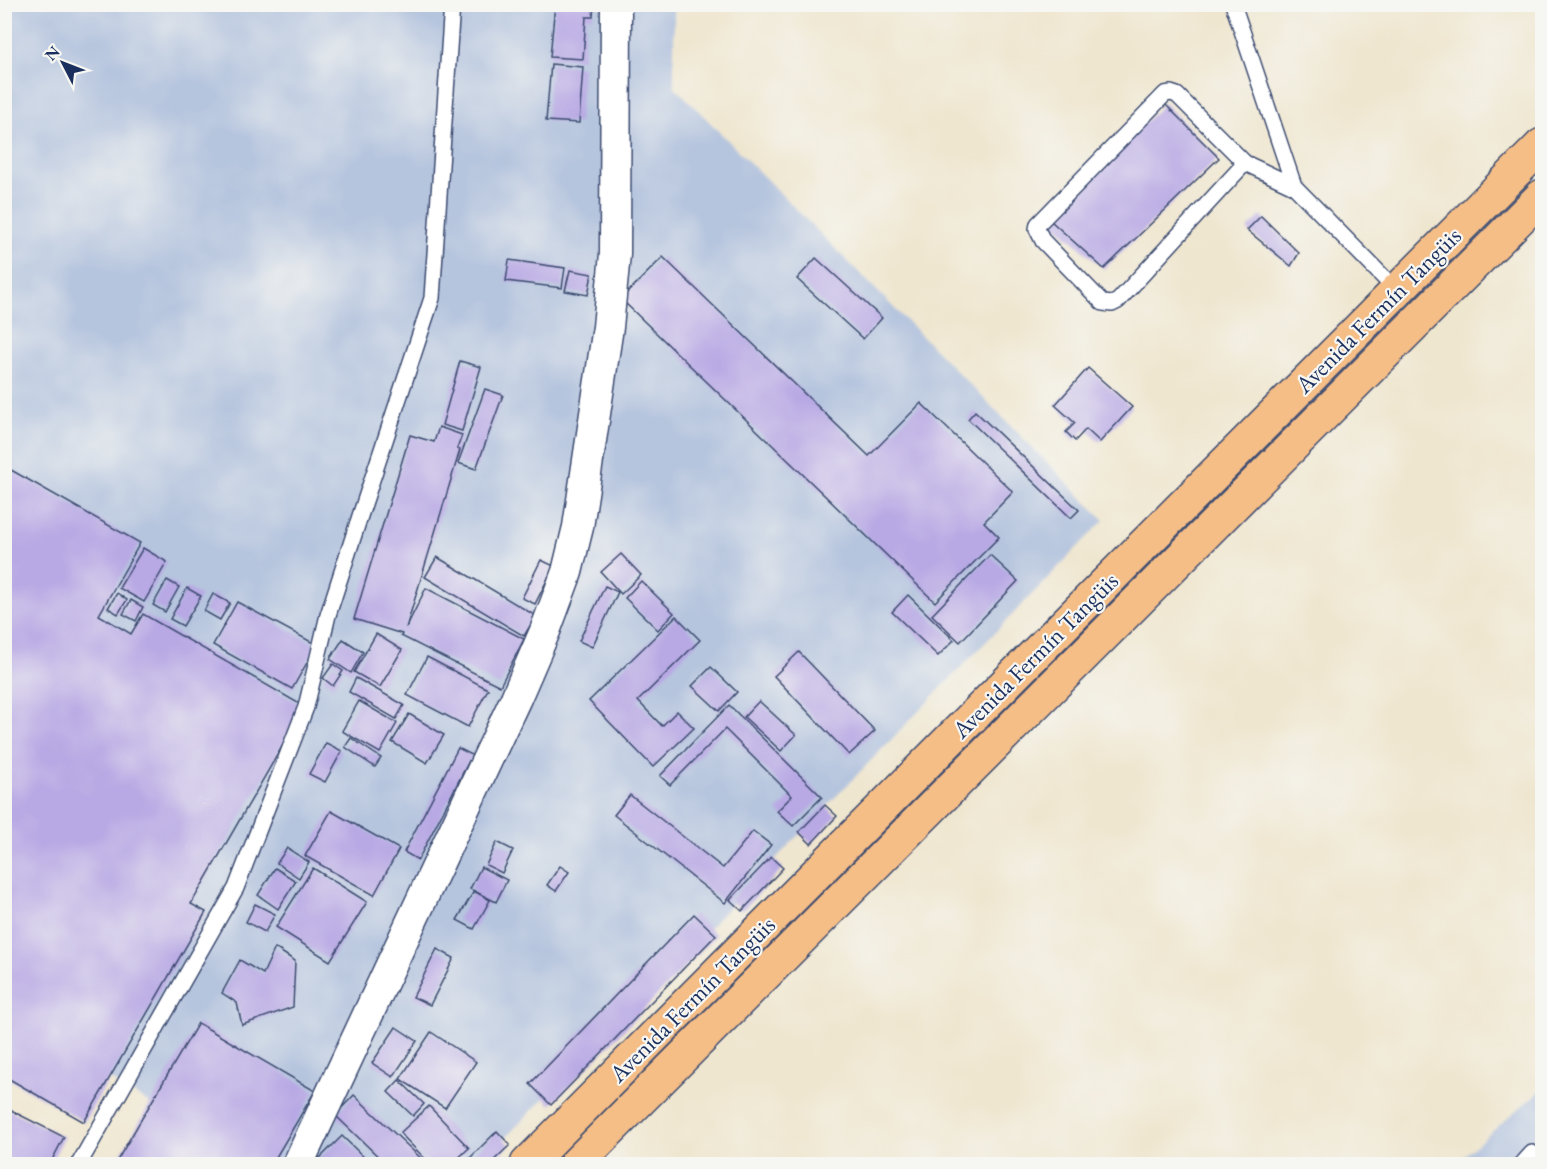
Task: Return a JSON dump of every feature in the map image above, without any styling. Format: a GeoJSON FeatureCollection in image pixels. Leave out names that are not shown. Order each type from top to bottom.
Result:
{"type":"FeatureCollection","features":[{"type":"Feature","properties":{"kind":"main road","name":"Avenida Fermín Tangüis"},"geometry":{"type":"LineString","coordinates":[[527,1164],[1542,145]]}},
{"type":"Feature","properties":{"kind":"main road","name":"Avenida Fermín Tangüis"},"geometry":{"type":"LineString","coordinates":[[576,1164],[1542,196]]}},
{"type":"Feature","properties":{"kind":"main road"},"geometry":{"type":"LineString","coordinates":[[811,880],[836,904]]}},
{"type":"Feature","properties":{"kind":"street"},"geometry":{"type":"LineString","coordinates":[[298,1164],[516,698],[567,572],[578,527],[609,327],[615,254],[615,4]]}},
{"type":"Feature","properties":{"kind":"lane"},"geometry":{"type":"LineString","coordinates":[[79,1164],[236,888],[306,708],[328,615],[432,298],[453,4]]}},
{"type":"Feature","properties":{"kind":"lane"},"geometry":{"type":"LineString","coordinates":[[1233,4],[1294,186]]}},
{"type":"Feature","properties":{"kind":"lane"},"geometry":{"type":"LineString","coordinates":[[1245,163],[1118,301],[1112,304],[1103,303],[1043,241],[1037,229],[1038,224],[1165,94],[1171,93],[1177,95],[1245,163],[1294,186],[1397,291]]}},
{"type":"Feature","properties":{"kind":"shaded area"},"geometry":{"type":"Polygon","coordinates":[[[4,5],[674,5],[674,86],[1104,520],[480,1164],[250,1164],[5,1016],[4,5]]]}},
{"type":"Feature","properties":{"kind":"shaded area"},"geometry":{"type":"Polygon","coordinates":[[[1542,1089],[1542,1164],[1454,1164],[1542,1089]]]}},
{"type":"Feature","properties":{"kind":"building"},"geometry":{"type":"Polygon","coordinates":[[[555,4],[594,4],[593,17],[586,17],[583,59],[550,57],[555,4]]]}},
{"type":"Feature","properties":{"kind":"building"},"geometry":{"type":"Polygon","coordinates":[[[551,64],[583,67],[579,123],[546,121],[551,64]]]}},
{"type":"Feature","properties":{"kind":"building"},"geometry":{"type":"Polygon","coordinates":[[[1164,103],[1219,158],[1104,269],[1051,221],[1164,103]]]}},
{"type":"Feature","properties":{"kind":"building"},"geometry":{"type":"Polygon","coordinates":[[[1261,216],[1299,253],[1291,266],[1247,230],[1261,216]]]}},
{"type":"Feature","properties":{"kind":"building"},"geometry":{"type":"Polygon","coordinates":[[[663,257],[869,456],[921,403],[1013,492],[984,522],[999,537],[935,602],[621,299],[663,257]]]}},
{"type":"Feature","properties":{"kind":"building"},"geometry":{"type":"Polygon","coordinates":[[[816,258],[882,318],[863,339],[797,279],[816,258]]]}},
{"type":"Feature","properties":{"kind":"building"},"geometry":{"type":"Polygon","coordinates":[[[509,260],[565,268],[562,288],[506,281],[509,260]]]}},
{"type":"Feature","properties":{"kind":"building"},"geometry":{"type":"Polygon","coordinates":[[[570,270],[592,274],[588,295],[565,291],[570,270]]]}},
{"type":"Feature","properties":{"kind":"building"},"geometry":{"type":"Polygon","coordinates":[[[460,361],[481,367],[462,431],[442,425],[460,361]]]}},
{"type":"Feature","properties":{"kind":"building"},"geometry":{"type":"Polygon","coordinates":[[[1088,368],[1132,407],[1100,442],[1086,429],[1075,441],[1066,432],[1075,423],[1055,405],[1088,368]]]}},
{"type":"Feature","properties":{"kind":"building"},"geometry":{"type":"Polygon","coordinates":[[[485,389],[503,395],[476,469],[458,463],[485,389]]]}},
{"type":"Feature","properties":{"kind":"building"},"geometry":{"type":"Polygon","coordinates":[[[975,411],[1079,510],[1071,518],[968,419],[975,411]]]}},
{"type":"Feature","properties":{"kind":"building"},"geometry":{"type":"Polygon","coordinates":[[[439,427],[462,435],[457,449],[460,450],[406,628],[426,588],[524,639],[500,686],[401,636],[402,634],[354,619],[410,435],[434,442],[439,427]]]}},
{"type":"Feature","properties":{"kind":"building"},"geometry":{"type":"Polygon","coordinates":[[[4,466],[140,543],[99,615],[131,634],[143,614],[305,707],[191,904],[206,912],[84,1122],[4,1076],[4,466]]]}},
{"type":"Feature","properties":{"kind":"building"},"geometry":{"type":"Polygon","coordinates":[[[143,548],[167,562],[144,602],[119,588],[143,548]]]}},
{"type":"Feature","properties":{"kind":"building"},"geometry":{"type":"Polygon","coordinates":[[[621,554],[641,575],[621,594],[601,572],[621,554]]]}},
{"type":"Feature","properties":{"kind":"building"},"geometry":{"type":"Polygon","coordinates":[[[990,555],[1018,581],[960,642],[932,615],[990,555]]]}},
{"type":"Feature","properties":{"kind":"building"},"geometry":{"type":"Polygon","coordinates":[[[437,557],[536,616],[524,636],[425,577],[437,557]]]}},
{"type":"Feature","properties":{"kind":"building"},"geometry":{"type":"Polygon","coordinates":[[[541,560],[554,566],[535,604],[522,598],[541,560]]]}},
{"type":"Feature","properties":{"kind":"building"},"geometry":{"type":"Polygon","coordinates":[[[167,580],[179,587],[165,612],[153,605],[167,580]]]}},
{"type":"Feature","properties":{"kind":"building"},"geometry":{"type":"Polygon","coordinates":[[[641,581],[674,613],[658,630],[625,598],[641,581]]]}},
{"type":"Feature","properties":{"kind":"building"},"geometry":{"type":"Polygon","coordinates":[[[605,586],[618,592],[592,647],[579,641],[605,586]]]}},
{"type":"Feature","properties":{"kind":"building"},"geometry":{"type":"Polygon","coordinates":[[[187,588],[201,596],[183,626],[170,619],[187,588]]]}},
{"type":"Feature","properties":{"kind":"building"},"geometry":{"type":"Polygon","coordinates":[[[117,593],[127,600],[118,614],[108,608],[117,593]]]}},
{"type":"Feature","properties":{"kind":"building"},"geometry":{"type":"Polygon","coordinates":[[[213,594],[230,603],[220,620],[204,611],[213,594]]]}},
{"type":"Feature","properties":{"kind":"building"},"geometry":{"type":"Polygon","coordinates":[[[908,595],[954,640],[938,656],[892,612],[908,595]]]}},
{"type":"Feature","properties":{"kind":"building"},"geometry":{"type":"Polygon","coordinates":[[[131,600],[143,607],[136,621],[123,614],[131,600]]]}},
{"type":"Feature","properties":{"kind":"building"},"geometry":{"type":"Polygon","coordinates":[[[237,602],[317,645],[292,689],[213,645],[237,602]]]}},
{"type":"Feature","properties":{"kind":"building"},"geometry":{"type":"Polygon","coordinates":[[[676,616],[700,640],[638,701],[662,726],[677,711],[694,728],[653,767],[589,701],[676,616]]]}},
{"type":"Feature","properties":{"kind":"building"},"geometry":{"type":"Polygon","coordinates":[[[376,634],[402,650],[380,687],[354,672],[376,634]]]}},
{"type":"Feature","properties":{"kind":"building"},"geometry":{"type":"Polygon","coordinates":[[[343,639],[363,652],[351,673],[330,659],[343,639]]]}},
{"type":"Feature","properties":{"kind":"building"},"geometry":{"type":"Polygon","coordinates":[[[799,652],[875,731],[849,755],[774,676],[799,652]]]}},
{"type":"Feature","properties":{"kind":"building"},"geometry":{"type":"Polygon","coordinates":[[[427,657],[488,689],[468,727],[407,695],[427,657]]]}},
{"type":"Feature","properties":{"kind":"building"},"geometry":{"type":"Polygon","coordinates":[[[333,664],[343,671],[333,686],[323,678],[333,664]]]}},
{"type":"Feature","properties":{"kind":"building"},"geometry":{"type":"Polygon","coordinates":[[[711,667],[737,692],[719,711],[692,686],[711,667]]]}},
{"type":"Feature","properties":{"kind":"building"},"geometry":{"type":"Polygon","coordinates":[[[356,678],[404,705],[396,719],[349,692],[356,678]]]}},
{"type":"Feature","properties":{"kind":"building"},"geometry":{"type":"Polygon","coordinates":[[[359,701],[397,723],[380,753],[342,731],[359,701]]]}},
{"type":"Feature","properties":{"kind":"building"},"geometry":{"type":"Polygon","coordinates":[[[759,701],[796,735],[781,751],[744,717],[759,701]]]}},
{"type":"Feature","properties":{"kind":"building"},"geometry":{"type":"Polygon","coordinates":[[[729,705],[822,797],[793,826],[777,811],[792,796],[725,729],[670,785],[660,776],[729,705]]]}},
{"type":"Feature","properties":{"kind":"building"},"geometry":{"type":"Polygon","coordinates":[[[409,714],[444,735],[427,763],[392,742],[409,714]]]}},
{"type":"Feature","properties":{"kind":"building"},"geometry":{"type":"Polygon","coordinates":[[[351,738],[381,758],[375,767],[345,747],[351,738]]]}},
{"type":"Feature","properties":{"kind":"building"},"geometry":{"type":"Polygon","coordinates":[[[326,743],[342,751],[325,782],[309,774],[326,743]]]}},
{"type":"Feature","properties":{"kind":"building"},"geometry":{"type":"Polygon","coordinates":[[[458,748],[472,755],[418,860],[404,852],[458,748]]]}},
{"type":"Feature","properties":{"kind":"building"},"geometry":{"type":"Polygon","coordinates":[[[630,795],[723,868],[753,831],[771,845],[725,903],[614,815],[630,795]]]}},
{"type":"Feature","properties":{"kind":"building"},"geometry":{"type":"Polygon","coordinates":[[[825,805],[837,816],[811,844],[799,832],[825,805]]]}},
{"type":"Feature","properties":{"kind":"building"},"geometry":{"type":"Polygon","coordinates":[[[331,811],[399,849],[374,895],[305,856],[331,811]]]}},
{"type":"Feature","properties":{"kind":"building"},"geometry":{"type":"Polygon","coordinates":[[[497,842],[513,850],[502,873],[486,865],[497,842]]]}},
{"type":"Feature","properties":{"kind":"building"},"geometry":{"type":"Polygon","coordinates":[[[287,848],[309,862],[299,878],[277,863],[287,848]]]}},
{"type":"Feature","properties":{"kind":"building"},"geometry":{"type":"Polygon","coordinates":[[[771,857],[783,868],[742,911],[730,900],[771,857]]]}},
{"type":"Feature","properties":{"kind":"building"},"geometry":{"type":"Polygon","coordinates":[[[560,866],[569,872],[556,891],[547,885],[560,866]]]}},
{"type":"Feature","properties":{"kind":"building"},"geometry":{"type":"Polygon","coordinates":[[[481,867],[507,880],[496,902],[470,889],[481,867]]]}},
{"type":"Feature","properties":{"kind":"building"},"geometry":{"type":"Polygon","coordinates":[[[275,868],[296,881],[278,909],[258,895],[275,868]]]}},
{"type":"Feature","properties":{"kind":"building"},"geometry":{"type":"Polygon","coordinates":[[[313,868],[367,902],[330,961],[276,927],[313,868]]]}},
{"type":"Feature","properties":{"kind":"building"},"geometry":{"type":"Polygon","coordinates":[[[474,891],[490,900],[474,929],[457,920],[474,891]]]}},
{"type":"Feature","properties":{"kind":"building"},"geometry":{"type":"Polygon","coordinates":[[[255,904],[275,914],[265,932],[246,922],[255,904]]]}},
{"type":"Feature","properties":{"kind":"building"},"geometry":{"type":"Polygon","coordinates":[[[694,914],[716,935],[551,1105],[530,1084],[694,914]]]}},
{"type":"Feature","properties":{"kind":"building"},"geometry":{"type":"Polygon","coordinates":[[[275,948],[295,961],[293,1007],[242,1025],[237,1003],[222,993],[240,960],[263,974],[275,948]]]}},
{"type":"Feature","properties":{"kind":"building"},"geometry":{"type":"Polygon","coordinates":[[[437,949],[454,958],[430,1005],[413,997],[437,949]]]}},
{"type":"Feature","properties":{"kind":"building"},"geometry":{"type":"Polygon","coordinates":[[[198,1023],[315,1091],[272,1164],[115,1164],[198,1023]]]}},
{"type":"Feature","properties":{"kind":"building"},"geometry":{"type":"Polygon","coordinates":[[[396,1027],[417,1041],[393,1077],[372,1063],[396,1027]]]}},
{"type":"Feature","properties":{"kind":"building"},"geometry":{"type":"Polygon","coordinates":[[[431,1032],[476,1062],[445,1108],[400,1079],[431,1032]]]}},
{"type":"Feature","properties":{"kind":"building"},"geometry":{"type":"Polygon","coordinates":[[[399,1080],[424,1104],[413,1116],[388,1092],[399,1080]]]}},
{"type":"Feature","properties":{"kind":"building"},"geometry":{"type":"Polygon","coordinates":[[[354,1095],[427,1164],[386,1164],[335,1115],[354,1095]]]}},
{"type":"Feature","properties":{"kind":"building"},"geometry":{"type":"Polygon","coordinates":[[[429,1106],[469,1148],[452,1164],[430,1164],[400,1133],[429,1106]]]}},
{"type":"Feature","properties":{"kind":"building"},"geometry":{"type":"Polygon","coordinates":[[[4,1107],[64,1137],[50,1164],[4,1164],[4,1107]]]}},
{"type":"Feature","properties":{"kind":"building"},"geometry":{"type":"Polygon","coordinates":[[[497,1131],[510,1145],[490,1164],[464,1164],[497,1131]]]}},
{"type":"Feature","properties":{"kind":"building"},"geometry":{"type":"Polygon","coordinates":[[[342,1136],[371,1164],[314,1164],[342,1136]]]}}]}
